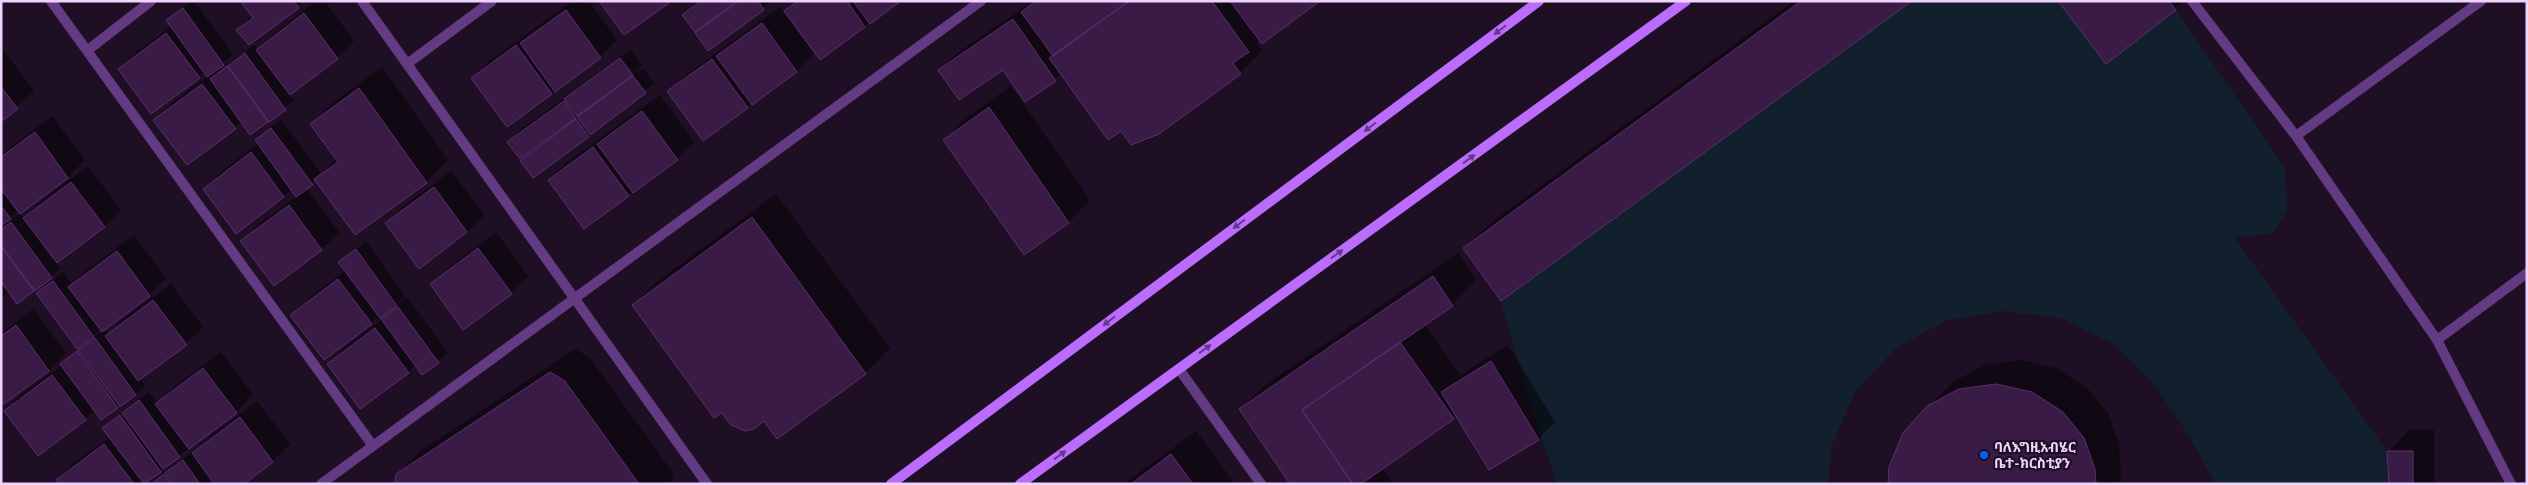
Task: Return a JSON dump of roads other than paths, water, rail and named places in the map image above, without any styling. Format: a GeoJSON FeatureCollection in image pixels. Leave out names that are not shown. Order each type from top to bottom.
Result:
{"type":"FeatureCollection","features":[{"type":"Feature","properties":{"kind":"main road"},"geometry":{"type":"LineString","coordinates":[[891,484],[1539,1]]}},
{"type":"Feature","properties":{"kind":"main road"},"geometry":{"type":"LineString","coordinates":[[1020,484],[1686,1]]}},
{"type":"Feature","properties":{"kind":"street"},"geometry":{"type":"LineString","coordinates":[[51,1],[373,446]]}},
{"type":"Feature","properties":{"kind":"street"},"geometry":{"type":"LineString","coordinates":[[88,50],[151,1]]}},
{"type":"Feature","properties":{"kind":"street"},"geometry":{"type":"LineString","coordinates":[[362,1],[707,484]]}},
{"type":"Feature","properties":{"kind":"street"},"geometry":{"type":"LineString","coordinates":[[407,64],[492,1]]}},
{"type":"Feature","properties":{"kind":"street"},"geometry":{"type":"LineString","coordinates":[[321,484],[981,1]]}},
{"type":"Feature","properties":{"kind":"street"},"geometry":{"type":"LineString","coordinates":[[2192,1],[2296,136],[2437,340],[2511,484]]}},
{"type":"Feature","properties":{"kind":"street"},"geometry":{"type":"LineString","coordinates":[[2296,136],[2481,1]]}},
{"type":"Feature","properties":{"kind":"street"},"geometry":{"type":"LineString","coordinates":[[2437,340],[2527,273]]}},
{"type":"Feature","properties":{"kind":"street"},"geometry":{"type":"LineString","coordinates":[[1179,369],[1261,484]]}},
{"type":"Feature","properties":{"kind":"place","name":"ባለእግዚአብሄር ቤተ-ክርስቲያን"},"geometry":{"type":"Point","coordinates":[1984,455]}}]}
